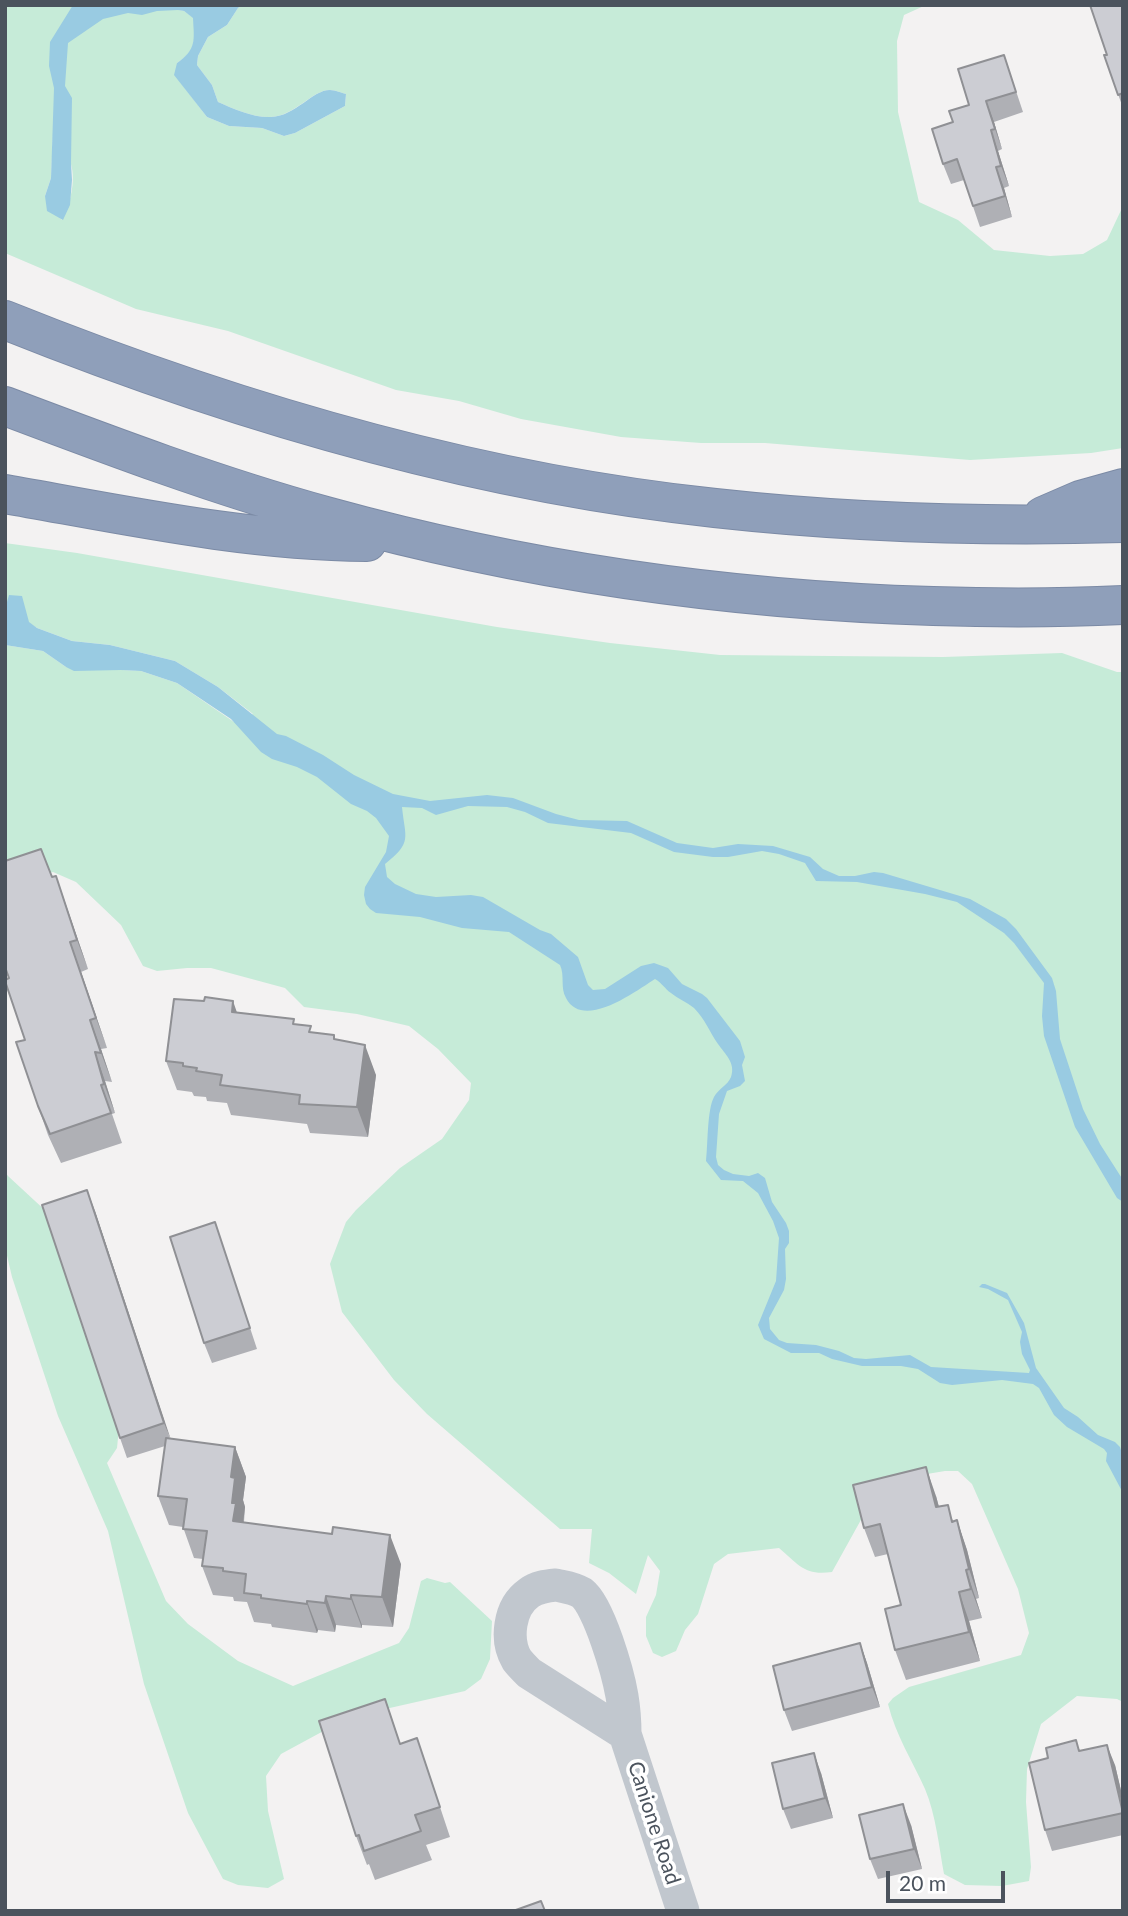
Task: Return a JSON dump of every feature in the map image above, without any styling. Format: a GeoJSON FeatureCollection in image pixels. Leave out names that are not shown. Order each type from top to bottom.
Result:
{"type":"FeatureCollection","features":[{"type":"Feature","properties":{"kind":"highway"},"geometry":{"type":"LineString","coordinates":[[5,320],[161,379],[254,410],[375,443],[532,480],[714,508],[915,523],[1026,526],[1123,523]]}},
{"type":"Feature","properties":{"kind":"highway"},"geometry":{"type":"LineString","coordinates":[[5,406],[201,477],[324,515],[514,561],[611,578],[795,599],[998,608],[1123,605]]}},
{"type":"Feature","properties":{"kind":"highway"},"geometry":{"type":"LineString","coordinates":[[1026,526],[1052,511],[1080,500],[1123,488]]}},
{"type":"Feature","properties":{"kind":"highway"},"geometry":{"type":"LineString","coordinates":[[5,494],[228,533],[348,542],[419,540]]}},
{"type":"Feature","properties":{"kind":"street","name":"Canione Road"},"geometry":{"type":"LineString","coordinates":[[625,1734],[683,1911]]}},
{"type":"Feature","properties":{"kind":"green space"},"geometry":{"type":"Polygon","coordinates":[[[5,5],[155,5],[184,11],[194,18],[194,39],[192,49],[177,63],[181,83],[207,117],[229,126],[262,128],[284,136],[295,133],[345,106],[346,94],[332,90],[323,91],[280,116],[271,117],[251,115],[218,102],[212,85],[197,65],[198,56],[208,37],[227,25],[242,5],[926,5],[904,15],[897,41],[898,112],[919,202],[958,220],[994,250],[1050,256],[1083,254],[1107,240],[1123,206],[1123,448],[1091,453],[970,460],[765,443],[701,443],[621,437],[521,419],[459,401],[396,390],[228,331],[136,309],[5,253],[5,5]],[[53,135],[51,178],[45,196],[62,220],[73,178],[68,157],[53,135]]]}},
{"type":"Feature","properties":{"kind":"green space"},"geometry":{"type":"Polygon","coordinates":[[[5,543],[77,553],[497,627],[610,643],[720,655],[943,657],[1062,653],[1123,672],[1123,1702],[1117,1699],[1077,1696],[1041,1724],[1027,1769],[1026,1802],[1031,1867],[1029,1881],[1002,1886],[965,1885],[944,1874],[929,1799],[888,1704],[909,1687],[1021,1655],[1029,1633],[1018,1589],[972,1484],[958,1471],[897,1479],[867,1509],[832,1572],[809,1571],[779,1548],[728,1554],[714,1564],[698,1614],[685,1630],[676,1651],[662,1657],[653,1653],[646,1636],[646,1617],[656,1595],[660,1571],[648,1555],[636,1594],[609,1573],[589,1563],[592,1529],[560,1529],[427,1414],[394,1380],[342,1312],[330,1264],[346,1222],[400,1168],[442,1139],[469,1100],[471,1083],[438,1049],[409,1026],[357,1014],[304,1007],[285,988],[211,968],[157,971],[143,966],[121,925],[76,882],[53,872],[5,886],[5,645],[43,651],[66,667],[141,671],[177,683],[234,722],[253,714],[218,687],[175,661],[110,645],[72,641],[37,628],[5,609],[5,543]]]}},
{"type":"Feature","properties":{"kind":"green space"},"geometry":{"type":"Polygon","coordinates":[[[5,1172],[48,1213],[119,1428],[117,1448],[107,1463],[166,1601],[188,1624],[238,1661],[293,1686],[399,1643],[409,1628],[421,1581],[427,1578],[450,1582],[492,1621],[490,1659],[481,1679],[465,1691],[372,1712],[329,1728],[281,1754],[266,1776],[268,1811],[284,1879],[268,1888],[238,1885],[223,1879],[188,1813],[144,1684],[108,1531],[58,1416],[12,1277],[5,1247],[5,1172]]]}},
{"type":"Feature","properties":{"kind":"water"},"geometry":{"type":"Polygon","coordinates":[[[73,5],[242,5],[227,25],[208,37],[198,56],[197,65],[212,85],[218,102],[251,115],[271,117],[280,116],[317,94],[330,90],[346,94],[345,106],[295,133],[284,136],[262,128],[229,126],[207,117],[174,75],[177,63],[188,53],[193,43],[193,18],[178,10],[142,15],[128,13],[103,19],[68,43],[65,86],[72,98],[72,180],[70,205],[63,220],[47,211],[45,196],[51,178],[54,88],[49,66],[50,42],[73,5]]]}},
{"type":"Feature","properties":{"kind":"water"},"geometry":{"type":"Polygon","coordinates":[[[9,595],[22,596],[29,622],[37,628],[72,641],[110,645],[175,661],[218,687],[277,734],[323,755],[354,775],[393,794],[430,801],[487,795],[513,798],[579,820],[627,821],[677,843],[713,848],[738,844],[773,846],[810,857],[823,869],[839,876],[883,873],[970,899],[1006,919],[1052,978],[1056,991],[1060,1039],[1083,1109],[1100,1144],[1123,1180],[1123,1202],[1117,1198],[1075,1127],[1044,1036],[1044,983],[1004,933],[957,902],[857,882],[816,881],[805,863],[779,854],[762,851],[713,857],[674,852],[631,833],[548,823],[507,807],[468,806],[436,815],[422,808],[402,807],[405,839],[400,850],[385,864],[387,877],[416,894],[436,897],[483,897],[551,934],[578,957],[588,985],[593,990],[605,989],[641,966],[654,963],[668,968],[682,984],[707,998],[740,1041],[745,1057],[742,1065],[745,1081],[727,1091],[719,1114],[716,1157],[718,1165],[733,1174],[749,1176],[758,1173],[765,1178],[772,1202],[789,1231],[789,1243],[785,1249],[784,1290],[769,1318],[770,1329],[779,1340],[816,1345],[854,1358],[910,1355],[931,1367],[1029,1373],[1022,1354],[1022,1332],[1008,1300],[979,1287],[985,1284],[1007,1293],[1024,1323],[1036,1368],[1064,1408],[1098,1435],[1120,1447],[1123,1457],[1123,1493],[1106,1461],[1107,1453],[1104,1449],[1067,1427],[1054,1415],[1039,1388],[1033,1384],[1002,1380],[952,1385],[940,1383],[918,1369],[862,1366],[819,1353],[791,1353],[764,1339],[758,1325],[776,1281],[779,1238],[758,1193],[743,1181],[721,1180],[706,1161],[712,1103],[716,1094],[730,1080],[732,1067],[694,1008],[655,979],[610,1005],[584,1011],[574,1007],[566,998],[560,965],[509,932],[462,928],[420,917],[376,913],[366,904],[365,887],[386,852],[389,836],[376,818],[351,804],[317,777],[261,752],[231,719],[177,683],[141,671],[74,671],[43,651],[5,645],[5,609],[9,595]]]}},
{"type":"Feature","properties":{"kind":"building"},"geometry":{"type":"Polygon","coordinates":[[[1090,5],[1123,5],[1123,93],[1118,95],[1104,55],[1107,55],[1090,5]]]}},
{"type":"Feature","properties":{"kind":"building"},"geometry":{"type":"Polygon","coordinates":[[[1004,55],[1016,92],[986,101],[995,129],[991,130],[1001,166],[996,167],[1005,196],[973,206],[957,159],[943,164],[932,129],[953,122],[949,111],[969,105],[958,69],[1004,55]]]}},
{"type":"Feature","properties":{"kind":"building"},"geometry":{"type":"Polygon","coordinates":[[[41,849],[52,877],[56,876],[77,940],[70,942],[96,1018],[90,1020],[101,1053],[95,1052],[104,1084],[101,1085],[111,1113],[50,1134],[16,1042],[25,1040],[5,981],[9,978],[5,967],[5,861],[41,849]]]}},
{"type":"Feature","properties":{"kind":"building"},"geometry":{"type":"Polygon","coordinates":[[[205,997],[233,1001],[232,1012],[294,1019],[293,1024],[311,1026],[309,1032],[334,1035],[334,1039],[365,1045],[357,1107],[299,1104],[300,1095],[220,1085],[222,1075],[196,1071],[197,1068],[183,1066],[183,1063],[166,1061],[174,999],[204,1001],[205,997]]]}},
{"type":"Feature","properties":{"kind":"building"},"geometry":{"type":"Polygon","coordinates":[[[87,1190],[164,1423],[120,1438],[42,1205],[87,1190]]]}},
{"type":"Feature","properties":{"kind":"building"},"geometry":{"type":"Polygon","coordinates":[[[215,1222],[250,1328],[204,1343],[170,1237],[215,1222]]]}},
{"type":"Feature","properties":{"kind":"building"},"geometry":{"type":"Polygon","coordinates":[[[166,1438],[235,1447],[231,1477],[235,1478],[232,1503],[236,1503],[233,1521],[332,1534],[333,1527],[390,1535],[382,1597],[351,1595],[351,1599],[326,1596],[325,1603],[307,1601],[307,1604],[261,1598],[261,1595],[244,1593],[246,1574],[202,1566],[207,1531],[183,1529],[187,1499],[158,1496],[166,1438]]]}},
{"type":"Feature","properties":{"kind":"building"},"geometry":{"type":"Polygon","coordinates":[[[926,1467],[936,1507],[948,1505],[952,1522],[957,1520],[969,1569],[966,1570],[971,1589],[959,1592],[969,1632],[895,1650],[885,1609],[901,1605],[880,1524],[864,1528],[853,1485],[926,1467]]]}},
{"type":"Feature","properties":{"kind":"building"},"geometry":{"type":"Polygon","coordinates":[[[860,1643],[872,1687],[784,1710],[773,1666],[860,1643]]]}},
{"type":"Feature","properties":{"kind":"building"},"geometry":{"type":"Polygon","coordinates":[[[385,1699],[400,1744],[417,1738],[440,1807],[415,1815],[421,1831],[364,1851],[359,1835],[356,1836],[319,1721],[385,1699]]]}},
{"type":"Feature","properties":{"kind":"building"},"geometry":{"type":"Polygon","coordinates":[[[1076,1740],[1079,1751],[1107,1745],[1123,1813],[1045,1830],[1029,1763],[1048,1758],[1046,1748],[1076,1740]]]}},
{"type":"Feature","properties":{"kind":"building"},"geometry":{"type":"Polygon","coordinates":[[[814,1753],[825,1798],[783,1809],[772,1763],[814,1753]]]}},
{"type":"Feature","properties":{"kind":"building"},"geometry":{"type":"Polygon","coordinates":[[[903,1804],[914,1849],[870,1859],[859,1815],[903,1804]]]}},
{"type":"Feature","properties":{"kind":"building"},"geometry":{"type":"Polygon","coordinates":[[[541,1901],[545,1911],[513,1911],[541,1901]]]}}]}
